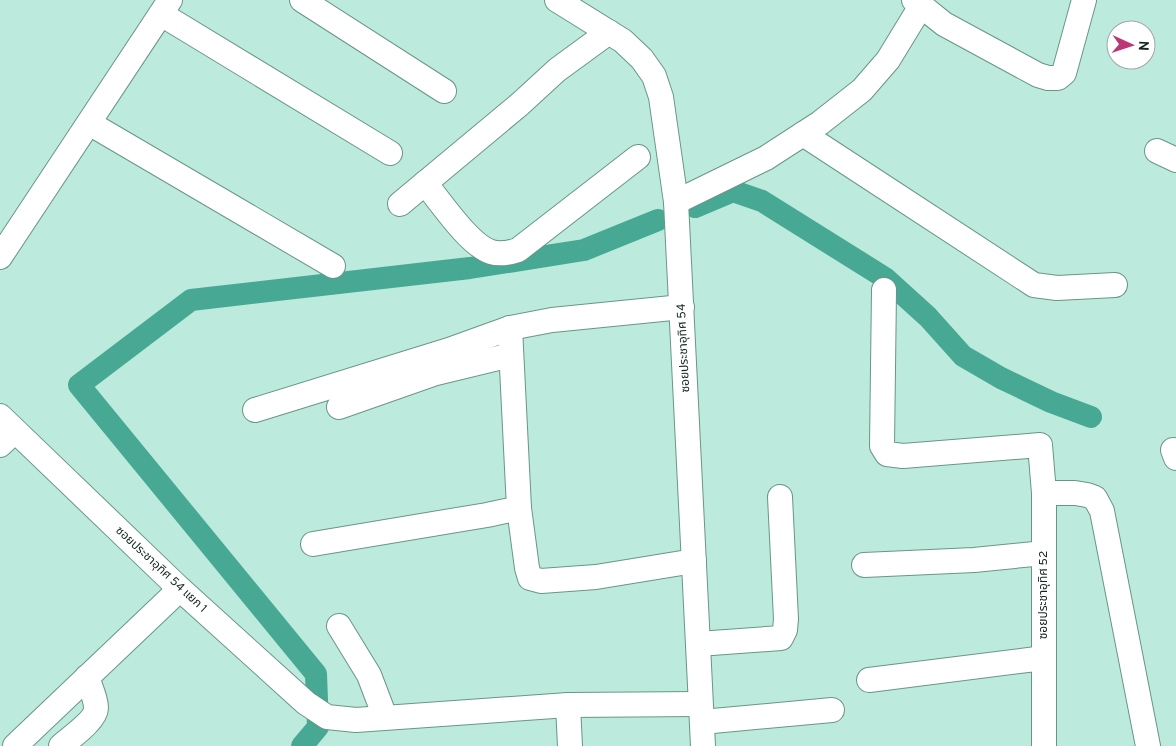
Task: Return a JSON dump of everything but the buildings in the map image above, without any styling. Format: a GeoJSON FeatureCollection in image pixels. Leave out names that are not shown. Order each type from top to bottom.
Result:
{"type":"FeatureCollection","features":[{"type":"Feature","properties":{"kind":"street"},"geometry":{"type":"LineString","coordinates":[[302,0],[444,91]]}},
{"type":"Feature","properties":{"kind":"street","name":"ซอยประชาอุทิศ 54"},"geometry":{"type":"LineString","coordinates":[[557,0],[623,41],[642,59],[654,76],[661,96],[676,202],[703,746]]}},
{"type":"Feature","properties":{"kind":"street"},"geometry":{"type":"LineString","coordinates":[[676,202],[766,158],[803,134],[862,90],[888,60],[918,3],[944,24],[1038,75],[1058,78],[1064,73],[1084,0]]}},
{"type":"Feature","properties":{"kind":"street"},"geometry":{"type":"LineString","coordinates":[[0,257],[166,7],[390,153]]}},
{"type":"Feature","properties":{"kind":"street"},"geometry":{"type":"LineString","coordinates":[[400,204],[520,104],[557,70],[609,32]]}},
{"type":"Feature","properties":{"kind":"street"},"geometry":{"type":"LineString","coordinates":[[88,123],[333,266]]}},
{"type":"Feature","properties":{"kind":"street"},"geometry":{"type":"LineString","coordinates":[[803,134],[1034,285],[1058,288],[1115,285]]}},
{"type":"Feature","properties":{"kind":"street"},"geometry":{"type":"LineString","coordinates":[[425,183],[462,229],[479,246],[490,252],[509,253],[518,250],[638,157]]}},
{"type":"Feature","properties":{"kind":"street","name":"ซอยประชาอุทิศ 52"},"geometry":{"type":"LineString","coordinates":[[884,290],[882,446],[886,454],[903,456],[1040,445],[1044,493],[1044,746]]}},
{"type":"Feature","properties":{"kind":"street"},"geometry":{"type":"LineString","coordinates":[[255,410],[449,350],[510,328],[552,320],[682,307]]}},
{"type":"Feature","properties":{"kind":"street"},"geometry":{"type":"LineString","coordinates":[[510,328],[519,508],[530,578],[541,581],[596,577],[694,561]]}},
{"type":"Feature","properties":{"kind":"street"},"geometry":{"type":"LineString","coordinates":[[339,407],[436,373],[511,355]]}},
{"type":"Feature","properties":{"kind":"street","name":"ซอยประชาอุทิศ 54 แยก 1"},"geometry":{"type":"LineString","coordinates":[[5,431],[306,703],[327,717],[356,720],[385,717]]}},
{"type":"Feature","properties":{"kind":"street"},"geometry":{"type":"LineString","coordinates":[[1044,493],[1086,495],[1095,498],[1102,511],[1148,746]]}},
{"type":"Feature","properties":{"kind":"street"},"geometry":{"type":"LineString","coordinates":[[698,644],[781,638],[784,634],[786,619],[780,497]]}},
{"type":"Feature","properties":{"kind":"street"},"geometry":{"type":"LineString","coordinates":[[313,544],[519,508]]}},
{"type":"Feature","properties":{"kind":"street"},"geometry":{"type":"LineString","coordinates":[[864,565],[974,560],[1044,553]]}},
{"type":"Feature","properties":{"kind":"street"},"geometry":{"type":"LineString","coordinates":[[22,744],[87,678],[180,589]]}},
{"type":"Feature","properties":{"kind":"street"},"geometry":{"type":"LineString","coordinates":[[339,626],[369,674],[385,717],[568,705],[701,713],[832,710]]}},
{"type":"Feature","properties":{"kind":"street"},"geometry":{"type":"LineString","coordinates":[[870,680],[1044,658]]}},
{"type":"Feature","properties":{"kind":"street"},"geometry":{"type":"LineString","coordinates":[[61,746],[92,718],[96,711],[96,703],[87,678]]}},
{"type":"Feature","properties":{"kind":"street"},"geometry":{"type":"LineString","coordinates":[[568,705],[570,746]]}},
{"type":"Feature","properties":{"kind":"waterway"},"geometry":{"type":"LineString","coordinates":[[695,207],[733,191],[762,201],[885,278],[928,317],[963,356],[1001,378],[1051,402],[1091,417]]}},
{"type":"Feature","properties":{"kind":"waterway"},"geometry":{"type":"LineString","coordinates":[[302,746],[318,727],[316,674],[79,385],[191,300],[470,268],[584,250],[658,220]]}}]}
